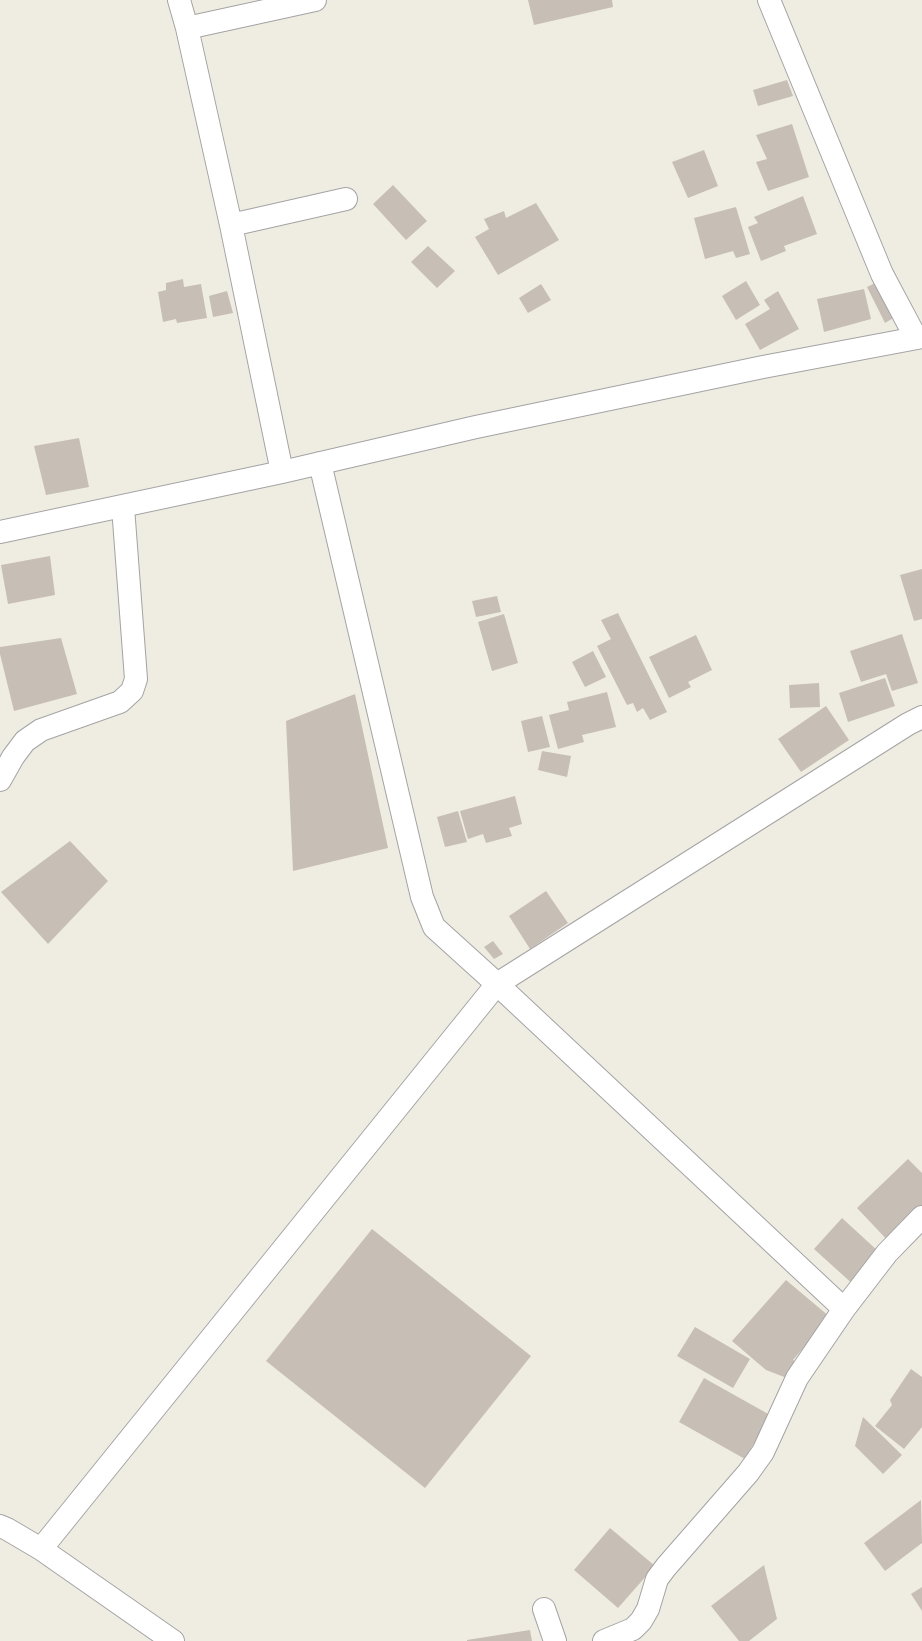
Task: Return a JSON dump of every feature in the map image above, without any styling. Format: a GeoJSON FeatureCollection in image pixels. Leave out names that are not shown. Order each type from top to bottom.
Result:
{"type":"FeatureCollection","features":[{"type":"Feature","properties":{"kind":"street"},"geometry":{"type":"LineString","coordinates":[[179,0],[187,28],[231,225],[282,472]]}},
{"type":"Feature","properties":{"kind":"street"},"geometry":{"type":"LineString","coordinates":[[187,28],[315,0]]}},
{"type":"Feature","properties":{"kind":"street"},"geometry":{"type":"LineString","coordinates":[[0,532],[123,507],[491,424],[764,367],[919,337],[882,274],[769,0]]}},
{"type":"Feature","properties":{"kind":"street"},"geometry":{"type":"LineString","coordinates":[[231,225],[346,199]]}},
{"type":"Feature","properties":{"kind":"street"},"geometry":{"type":"LineString","coordinates":[[320,463],[422,897],[434,927],[497,984],[844,1309]]}},
{"type":"Feature","properties":{"kind":"street"},"geometry":{"type":"LineString","coordinates":[[0,780],[13,757],[25,741],[41,730],[120,702],[132,691],[136,679],[123,507]]}},
{"type":"Feature","properties":{"kind":"street"},"geometry":{"type":"LineString","coordinates":[[41,1549],[497,984],[922,717]]}},
{"type":"Feature","properties":{"kind":"street"},"geometry":{"type":"LineString","coordinates":[[604,1641],[633,1629],[641,1620],[648,1609],[657,1579],[748,1473],[763,1452],[797,1378],[844,1309],[887,1253],[922,1218]]}},
{"type":"Feature","properties":{"kind":"street"},"geometry":{"type":"LineString","coordinates":[[0,1526],[41,1549],[173,1641]]}},
{"type":"Feature","properties":{"kind":"street"},"geometry":{"type":"LineString","coordinates":[[544,1609],[555,1641]]}},
{"type":"Feature","properties":{"kind":"building"},"geometry":{"type":"Polygon","coordinates":[[[528,0],[612,0],[613,7],[534,25],[528,0]]]}},
{"type":"Feature","properties":{"kind":"building"},"geometry":{"type":"Polygon","coordinates":[[[787,80],[793,96],[758,106],[753,90],[787,80]]]}},
{"type":"Feature","properties":{"kind":"building"},"geometry":{"type":"Polygon","coordinates":[[[792,124],[809,177],[768,191],[756,162],[767,159],[756,135],[792,124]]]}},
{"type":"Feature","properties":{"kind":"building"},"geometry":{"type":"Polygon","coordinates":[[[704,150],[718,186],[688,198],[672,162],[704,150]]]}},
{"type":"Feature","properties":{"kind":"building"},"geometry":{"type":"Polygon","coordinates":[[[393,185],[427,221],[406,240],[373,204],[393,185]]]}},
{"type":"Feature","properties":{"kind":"building"},"geometry":{"type":"Polygon","coordinates":[[[803,196],[817,234],[784,246],[786,251],[761,261],[748,227],[758,223],[754,217],[803,196]]]}},
{"type":"Feature","properties":{"kind":"building"},"geometry":{"type":"Polygon","coordinates":[[[536,203],[559,240],[498,275],[475,237],[489,229],[484,219],[504,211],[506,218],[536,203]]]}},
{"type":"Feature","properties":{"kind":"building"},"geometry":{"type":"Polygon","coordinates":[[[736,207],[750,254],[736,258],[733,251],[705,259],[694,218],[736,207]]]}},
{"type":"Feature","properties":{"kind":"building"},"geometry":{"type":"Polygon","coordinates":[[[428,246],[455,271],[437,288],[411,262],[428,246]]]}},
{"type":"Feature","properties":{"kind":"building"},"geometry":{"type":"Polygon","coordinates":[[[183,279],[184,287],[201,284],[207,318],[177,323],[176,319],[163,322],[158,292],[166,290],[166,283],[183,279]]]}},
{"type":"Feature","properties":{"kind":"building"},"geometry":{"type":"Polygon","coordinates":[[[746,281],[760,305],[736,320],[722,296],[746,281]]]}},
{"type":"Feature","properties":{"kind":"building"},"geometry":{"type":"Polygon","coordinates":[[[877,282],[895,317],[885,323],[867,287],[877,282]]]}},
{"type":"Feature","properties":{"kind":"building"},"geometry":{"type":"Polygon","coordinates":[[[541,284],[551,300],[528,313],[519,298],[541,284]]]}},
{"type":"Feature","properties":{"kind":"building"},"geometry":{"type":"Polygon","coordinates":[[[864,289],[871,319],[824,332],[817,299],[864,289]]]}},
{"type":"Feature","properties":{"kind":"building"},"geometry":{"type":"Polygon","coordinates":[[[227,291],[233,313],[213,317],[209,296],[227,291]]]}},
{"type":"Feature","properties":{"kind":"building"},"geometry":{"type":"Polygon","coordinates":[[[778,291],[799,329],[760,350],[745,324],[770,309],[764,300],[778,291]]]}},
{"type":"Feature","properties":{"kind":"building"},"geometry":{"type":"Polygon","coordinates":[[[79,438],[89,487],[46,495],[34,446],[79,438]]]}},
{"type":"Feature","properties":{"kind":"building"},"geometry":{"type":"Polygon","coordinates":[[[50,556],[55,595],[8,604],[1,565],[50,556]]]}},
{"type":"Feature","properties":{"kind":"building"},"geometry":{"type":"Polygon","coordinates":[[[922,569],[922,619],[914,621],[900,575],[922,569]]]}},
{"type":"Feature","properties":{"kind":"building"},"geometry":{"type":"Polygon","coordinates":[[[497,596],[501,612],[476,617],[472,601],[497,596]]]}},
{"type":"Feature","properties":{"kind":"building"},"geometry":{"type":"Polygon","coordinates":[[[618,613],[667,712],[650,720],[643,708],[637,712],[633,703],[627,705],[597,646],[611,639],[601,620],[618,613]]]}},
{"type":"Feature","properties":{"kind":"building"},"geometry":{"type":"Polygon","coordinates":[[[504,614],[518,663],[492,671],[478,622],[504,614]]]}},
{"type":"Feature","properties":{"kind":"building"},"geometry":{"type":"Polygon","coordinates":[[[902,634],[918,683],[892,691],[886,674],[861,682],[850,651],[902,634]]]}},
{"type":"Feature","properties":{"kind":"building"},"geometry":{"type":"Polygon","coordinates":[[[696,635],[712,670],[688,682],[691,687],[669,698],[649,657],[696,635]]]}},
{"type":"Feature","properties":{"kind":"building"},"geometry":{"type":"Polygon","coordinates":[[[61,638],[77,694],[14,711],[0,654],[0,647],[61,638]]]}},
{"type":"Feature","properties":{"kind":"building"},"geometry":{"type":"Polygon","coordinates":[[[593,651],[606,677],[585,687],[572,662],[593,651]]]}},
{"type":"Feature","properties":{"kind":"building"},"geometry":{"type":"Polygon","coordinates":[[[885,678],[895,706],[848,722],[839,693],[885,678]]]}},
{"type":"Feature","properties":{"kind":"building"},"geometry":{"type":"Polygon","coordinates":[[[819,683],[820,707],[790,708],[789,685],[819,683]]]}},
{"type":"Feature","properties":{"kind":"building"},"geometry":{"type":"Polygon","coordinates":[[[607,692],[616,727],[582,735],[584,742],[558,749],[549,715],[569,710],[567,702],[607,692]]]}},
{"type":"Feature","properties":{"kind":"building"},"geometry":{"type":"Polygon","coordinates":[[[355,694],[388,848],[293,871],[286,721],[355,694]]]}},
{"type":"Feature","properties":{"kind":"building"},"geometry":{"type":"Polygon","coordinates":[[[826,706],[849,740],[801,772],[778,739],[826,706]]]}},
{"type":"Feature","properties":{"kind":"building"},"geometry":{"type":"Polygon","coordinates":[[[542,716],[550,747],[528,752],[521,721],[542,716]]]}},
{"type":"Feature","properties":{"kind":"building"},"geometry":{"type":"Polygon","coordinates":[[[542,751],[571,756],[567,777],[538,770],[542,751]]]}},
{"type":"Feature","properties":{"kind":"building"},"geometry":{"type":"Polygon","coordinates":[[[515,796],[522,824],[509,828],[512,836],[486,843],[483,834],[468,839],[460,811],[515,796]]]}},
{"type":"Feature","properties":{"kind":"building"},"geometry":{"type":"Polygon","coordinates":[[[458,811],[467,842],[445,847],[437,817],[458,811]]]}},
{"type":"Feature","properties":{"kind":"building"},"geometry":{"type":"Polygon","coordinates":[[[70,841],[108,881],[48,944],[1,892],[70,841]]]}},
{"type":"Feature","properties":{"kind":"building"},"geometry":{"type":"Polygon","coordinates":[[[546,891],[568,923],[530,949],[509,916],[546,891]]]}},
{"type":"Feature","properties":{"kind":"building"},"geometry":{"type":"Polygon","coordinates":[[[493,941],[503,954],[494,959],[484,947],[493,941]]]}},
{"type":"Feature","properties":{"kind":"building"},"geometry":{"type":"Polygon","coordinates":[[[908,1159],[922,1173],[922,1215],[891,1244],[857,1208],[908,1159]]]}},
{"type":"Feature","properties":{"kind":"building"},"geometry":{"type":"Polygon","coordinates":[[[842,1218],[879,1252],[856,1287],[814,1249],[842,1218]]]}},
{"type":"Feature","properties":{"kind":"building"},"geometry":{"type":"Polygon","coordinates":[[[372,1229],[531,1356],[425,1488],[266,1361],[372,1229]]]}},
{"type":"Feature","properties":{"kind":"building"},"geometry":{"type":"Polygon","coordinates":[[[786,1280],[830,1317],[793,1360],[799,1364],[787,1378],[766,1370],[732,1341],[786,1280]]]}},
{"type":"Feature","properties":{"kind":"building"},"geometry":{"type":"Polygon","coordinates":[[[695,1327],[750,1359],[733,1388],[677,1356],[695,1327]]]}},
{"type":"Feature","properties":{"kind":"building"},"geometry":{"type":"Polygon","coordinates":[[[911,1369],[922,1377],[922,1427],[904,1449],[875,1426],[892,1405],[890,1400],[911,1369]]]}},
{"type":"Feature","properties":{"kind":"building"},"geometry":{"type":"Polygon","coordinates":[[[704,1378],[770,1415],[745,1459],[679,1422],[704,1378]]]}},
{"type":"Feature","properties":{"kind":"building"},"geometry":{"type":"Polygon","coordinates":[[[863,1417],[902,1455],[883,1474],[855,1446],[863,1417]]]}},
{"type":"Feature","properties":{"kind":"building"},"geometry":{"type":"Polygon","coordinates":[[[921,1500],[922,1543],[885,1571],[864,1543],[921,1500]]]}},
{"type":"Feature","properties":{"kind":"building"},"geometry":{"type":"Polygon","coordinates":[[[610,1528],[655,1566],[618,1608],[574,1570],[610,1528]]]}},
{"type":"Feature","properties":{"kind":"building"},"geometry":{"type":"Polygon","coordinates":[[[764,1565],[777,1619],[749,1641],[739,1641],[711,1606],[764,1565]]]}},
{"type":"Feature","properties":{"kind":"building"},"geometry":{"type":"Polygon","coordinates":[[[922,1587],[922,1611],[911,1594],[922,1587]]]}},
{"type":"Feature","properties":{"kind":"building"},"geometry":{"type":"Polygon","coordinates":[[[530,1630],[532,1641],[467,1641],[467,1640],[530,1630]]]}}]}
